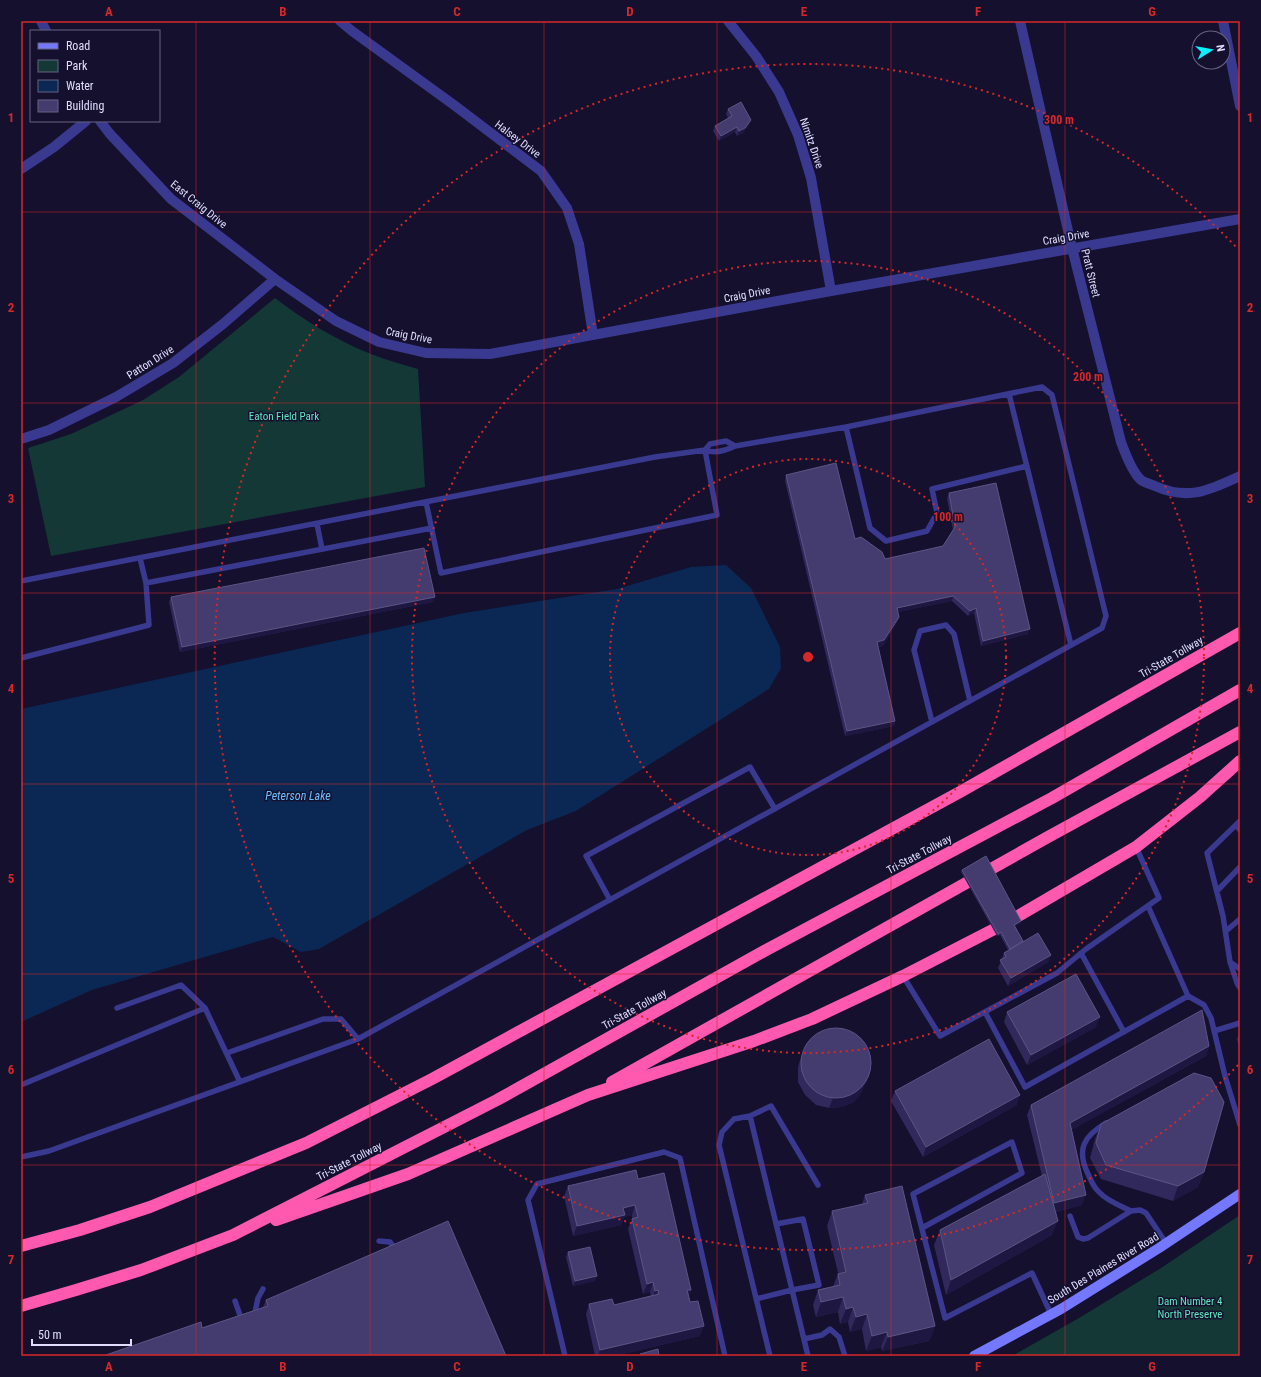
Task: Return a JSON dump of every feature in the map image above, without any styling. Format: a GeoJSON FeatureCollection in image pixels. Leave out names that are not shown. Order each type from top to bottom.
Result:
{"type":"FeatureCollection","features":[{"type":"Feature","properties":{"kind":"highway","name":"Tri-State Tollway"},"geometry":{"type":"LineString","coordinates":[[21,1246],[80,1230],[150,1207],[306,1143],[432,1079],[960,792],[1240,633]]}},
{"type":"Feature","properties":{"kind":"highway","name":"Tri-State Tollway"},"geometry":{"type":"LineString","coordinates":[[21,1306],[141,1270],[233,1235],[497,1100],[768,949],[1052,798],[1240,690]]}},
{"type":"Feature","properties":{"kind":"highway"},"geometry":{"type":"LineString","coordinates":[[588,1095],[932,901],[1240,732]]}},
{"type":"Feature","properties":{"kind":"highway"},"geometry":{"type":"LineString","coordinates":[[233,1235],[408,1174],[588,1095],[754,1041],[812,1019],[903,976],[1008,922],[1136,847],[1200,797],[1240,761]]}},
{"type":"Feature","properties":{"kind":"main road","name":"South Des Plaines River Road"},"geometry":{"type":"LineString","coordinates":[[974,1356],[1051,1314],[1166,1243],[1240,1194]]}},
{"type":"Feature","properties":{"kind":"street"},"geometry":{"type":"LineString","coordinates":[[41,21],[46,30]]}},
{"type":"Feature","properties":{"kind":"street","name":"Halsey Drive"},"geometry":{"type":"LineString","coordinates":[[340,21],[541,171],[567,208],[570,215],[579,244],[594,335]]}},
{"type":"Feature","properties":{"kind":"street","name":"Nimitz Drive"},"geometry":{"type":"LineString","coordinates":[[728,21],[756,56],[779,92],[798,135],[811,178],[831,290]]}},
{"type":"Feature","properties":{"kind":"street","name":"Pratt Street"},"geometry":{"type":"LineString","coordinates":[[1020,21],[1072,248],[1121,442],[1128,462],[1141,480],[1165,491],[1191,494],[1211,490],[1240,476]]}},
{"type":"Feature","properties":{"kind":"street"},"geometry":{"type":"LineString","coordinates":[[1223,21],[1240,106]]}},
{"type":"Feature","properties":{"kind":"street"},"geometry":{"type":"LineString","coordinates":[[21,170],[54,147],[85,122]]}},
{"type":"Feature","properties":{"kind":"street","name":"East Craig Drive"},"geometry":{"type":"LineString","coordinates":[[101,122],[110,134],[171,198],[275,279]]}},
{"type":"Feature","properties":{"kind":"street","name":"Craig Drive"},"geometry":{"type":"LineString","coordinates":[[275,279],[336,322],[379,342],[426,352],[490,354],[831,290],[1240,219]]}},
{"type":"Feature","properties":{"kind":"street","name":"Patton Drive"},"geometry":{"type":"LineString","coordinates":[[21,439],[49,430],[109,400],[173,363],[223,324],[275,279]]}},
{"type":"Feature","properties":{"kind":"lane"},"geometry":{"type":"LineString","coordinates":[[21,581],[655,457],[705,450],[712,453],[727,450],[735,446],[846,427],[1042,387],[1052,395],[1106,616],[1102,628],[358,1040],[50,1150],[21,1156]]}},
{"type":"Feature","properties":{"kind":"lane"},"geometry":{"type":"LineString","coordinates":[[1009,394],[1070,645]]}},
{"type":"Feature","properties":{"kind":"lane"},"geometry":{"type":"LineString","coordinates":[[846,427],[870,528],[886,541],[927,531],[937,513],[932,489],[1027,466]]}},
{"type":"Feature","properties":{"kind":"lane"},"geometry":{"type":"LineString","coordinates":[[705,450],[710,444],[726,441],[735,446]]}},
{"type":"Feature","properties":{"kind":"lane"},"geometry":{"type":"LineString","coordinates":[[426,502],[441,573],[717,515],[705,450]]}},
{"type":"Feature","properties":{"kind":"lane"},"geometry":{"type":"LineString","coordinates":[[317,524],[322,549]]}},
{"type":"Feature","properties":{"kind":"lane"},"geometry":{"type":"LineString","coordinates":[[146,583],[432,528]]}},
{"type":"Feature","properties":{"kind":"lane"},"geometry":{"type":"LineString","coordinates":[[21,658],[149,625],[146,583],[140,558]]}},
{"type":"Feature","properties":{"kind":"lane"},"geometry":{"type":"LineString","coordinates":[[932,722],[914,650],[920,631],[946,625],[954,634],[970,701]]}},
{"type":"Feature","properties":{"kind":"lane"},"geometry":{"type":"LineString","coordinates":[[610,900],[586,856],[750,767],[775,809]]}},
{"type":"Feature","properties":{"kind":"lane"},"geometry":{"type":"LineString","coordinates":[[1239,825],[1207,853],[1226,931],[1230,962],[1240,988]]}},
{"type":"Feature","properties":{"kind":"lane"},"geometry":{"type":"LineString","coordinates":[[903,976],[940,1036],[1057,974],[1081,953],[1159,898],[1136,847]]}},
{"type":"Feature","properties":{"kind":"lane"},"geometry":{"type":"LineString","coordinates":[[1217,891],[1240,867]]}},
{"type":"Feature","properties":{"kind":"lane"},"geometry":{"type":"LineString","coordinates":[[1148,906],[1188,996],[1204,1005],[1211,1018],[1225,1076],[1240,1125]]}},
{"type":"Feature","properties":{"kind":"lane"},"geometry":{"type":"LineString","coordinates":[[1226,931],[1240,919]]}},
{"type":"Feature","properties":{"kind":"lane"},"geometry":{"type":"LineString","coordinates":[[1081,953],[1124,1032]]}},
{"type":"Feature","properties":{"kind":"lane"},"geometry":{"type":"LineString","coordinates":[[1230,962],[1240,969]]}},
{"type":"Feature","properties":{"kind":"lane"},"geometry":{"type":"LineString","coordinates":[[117,1008],[181,985],[204,1008],[240,1082]]}},
{"type":"Feature","properties":{"kind":"lane"},"geometry":{"type":"LineString","coordinates":[[985,1012],[1025,1087],[1188,996]]}},
{"type":"Feature","properties":{"kind":"lane"},"geometry":{"type":"LineString","coordinates":[[21,1085],[204,1008]]}},
{"type":"Feature","properties":{"kind":"lane"},"geometry":{"type":"LineString","coordinates":[[227,1054],[323,1019],[341,1019],[358,1040]]}},
{"type":"Feature","properties":{"kind":"lane"},"geometry":{"type":"LineString","coordinates":[[1214,1030],[1240,1023]]}},
{"type":"Feature","properties":{"kind":"lane"},"geometry":{"type":"LineString","coordinates":[[770,1356],[719,1145],[722,1132],[734,1119],[750,1116],[772,1106],[818,1185]]}},
{"type":"Feature","properties":{"kind":"lane"},"geometry":{"type":"LineString","coordinates":[[750,1116],[808,1356]]}},
{"type":"Feature","properties":{"kind":"lane"},"geometry":{"type":"LineString","coordinates":[[1115,1118],[1096,1129],[1087,1138],[1083,1148],[1082,1160],[1097,1191],[1131,1211]]}},
{"type":"Feature","properties":{"kind":"lane"},"geometry":{"type":"LineString","coordinates":[[922,1228],[1022,1173],[1012,1142],[913,1194],[945,1318],[1032,1273],[1051,1314]]}},
{"type":"Feature","properties":{"kind":"lane"},"geometry":{"type":"LineString","coordinates":[[565,1356],[528,1200],[538,1184],[664,1152],[680,1158],[724,1356]]}},
{"type":"Feature","properties":{"kind":"lane"},"geometry":{"type":"LineString","coordinates":[[1070,1216],[1078,1237],[1083,1239],[1088,1238],[1131,1211],[1140,1210],[1146,1213],[1166,1243]]}},
{"type":"Feature","properties":{"kind":"lane"},"geometry":{"type":"LineString","coordinates":[[756,1299],[819,1285],[803,1219],[776,1224]]}},
{"type":"Feature","properties":{"kind":"lane"},"geometry":{"type":"LineString","coordinates":[[379,1241],[390,1242],[396,1250]]}},
{"type":"Feature","properties":{"kind":"lane"},"geometry":{"type":"LineString","coordinates":[[254,1317],[258,1298],[263,1289]]}},
{"type":"Feature","properties":{"kind":"lane"},"geometry":{"type":"LineString","coordinates":[[235,1301],[242,1321]]}},
{"type":"Feature","properties":{"kind":"lane"},"geometry":{"type":"LineString","coordinates":[[804,1339],[822,1335],[830,1329],[840,1338],[845,1356]]}},
{"type":"Feature","properties":{"kind":"green space","name":"Eaton Field Park"},"geometry":{"type":"Polygon","coordinates":[[[275,298],[309,322],[358,349],[418,369],[425,487],[51,556],[28,448],[71,434],[143,400],[179,377],[275,298]]]}},
{"type":"Feature","properties":{"kind":"green space","name":"Dam Number 4 North Preserve"},"geometry":{"type":"Polygon","coordinates":[[[1240,1215],[1240,1356],[1012,1356],[1079,1318],[1161,1268],[1240,1215]]]}},
{"type":"Feature","properties":{"kind":"water","name":"Peterson Lake"},"geometry":{"type":"Polygon","coordinates":[[[726,565],[751,588],[780,647],[781,668],[769,689],[576,811],[527,830],[319,949],[301,952],[273,937],[92,990],[21,1022],[21,709],[464,613],[617,589],[691,567],[726,565]]]}},
{"type":"Feature","properties":{"kind":"building"},"geometry":{"type":"Polygon","coordinates":[[[741,102],[751,120],[745,128],[739,131],[737,127],[721,136],[715,126],[732,116],[728,109],[741,102]]]}},
{"type":"Feature","properties":{"kind":"building"},"geometry":{"type":"Polygon","coordinates":[[[836,463],[855,539],[861,537],[882,552],[885,559],[943,546],[955,527],[949,493],[996,483],[1030,629],[983,641],[976,608],[970,611],[953,596],[897,608],[899,617],[884,640],[877,642],[895,721],[847,731],[786,475],[836,463]]]}},
{"type":"Feature","properties":{"kind":"building"},"geometry":{"type":"Polygon","coordinates":[[[424,548],[435,597],[182,647],[171,597],[424,548]]]}},
{"type":"Feature","properties":{"kind":"building"},"geometry":{"type":"Polygon","coordinates":[[[986,856],[1021,921],[1014,925],[1023,941],[1010,949],[1001,932],[998,934],[962,870],[986,856]]]}},
{"type":"Feature","properties":{"kind":"building"},"geometry":{"type":"Polygon","coordinates":[[[1038,933],[1051,955],[1011,978],[1000,960],[1006,957],[1004,953],[1038,933]]]}},
{"type":"Feature","properties":{"kind":"building"},"geometry":{"type":"Polygon","coordinates":[[[1076,974],[1100,1017],[1031,1055],[1007,1012],[1076,974]]]}},
{"type":"Feature","properties":{"kind":"building"},"geometry":{"type":"Polygon","coordinates":[[[1202,1010],[1209,1046],[1070,1123],[1086,1195],[1054,1203],[1031,1105],[1202,1010]]]}},
{"type":"Feature","properties":{"kind":"building"},"geometry":{"type":"Polygon","coordinates":[[[836,1028],[849,1031],[861,1038],[868,1050],[871,1063],[868,1076],[861,1088],[849,1095],[836,1098],[823,1095],[811,1088],[804,1076],[801,1063],[804,1050],[811,1038],[823,1031],[836,1028]]]}},
{"type":"Feature","properties":{"kind":"building"},"geometry":{"type":"Polygon","coordinates":[[[989,1039],[1020,1095],[926,1147],[895,1091],[989,1039]]]}},
{"type":"Feature","properties":{"kind":"building"},"geometry":{"type":"Polygon","coordinates":[[[1194,1073],[1211,1078],[1224,1102],[1204,1172],[1178,1186],[1106,1165],[1096,1143],[1101,1124],[1194,1073]]]}},
{"type":"Feature","properties":{"kind":"building"},"geometry":{"type":"Polygon","coordinates":[[[636,1170],[638,1179],[664,1173],[691,1290],[687,1290],[690,1302],[698,1301],[704,1326],[600,1350],[589,1304],[612,1299],[614,1305],[659,1294],[658,1290],[655,1291],[653,1282],[647,1284],[632,1219],[638,1217],[635,1205],[623,1208],[625,1215],[577,1226],[568,1186],[636,1170]]]}},
{"type":"Feature","properties":{"kind":"building"},"geometry":{"type":"Polygon","coordinates":[[[1045,1174],[1058,1221],[951,1280],[940,1230],[1045,1174]]]}},
{"type":"Feature","properties":{"kind":"building"},"geometry":{"type":"Polygon","coordinates":[[[902,1186],[935,1326],[888,1337],[887,1332],[872,1336],[867,1314],[856,1317],[853,1307],[846,1309],[843,1297],[821,1302],[818,1290],[840,1285],[838,1274],[846,1272],[832,1211],[868,1203],[865,1195],[902,1186]]]}},
{"type":"Feature","properties":{"kind":"building"},"geometry":{"type":"Polygon","coordinates":[[[448,1221],[506,1356],[103,1356],[201,1322],[202,1328],[268,1306],[266,1300],[448,1221]]]}},
{"type":"Feature","properties":{"kind":"building"},"geometry":{"type":"Polygon","coordinates":[[[590,1247],[597,1276],[575,1281],[568,1252],[590,1247]]]}},
{"type":"Feature","properties":{"kind":"building"},"geometry":{"type":"Polygon","coordinates":[[[658,1349],[659,1356],[641,1356],[640,1354],[658,1349]]]}}]}
